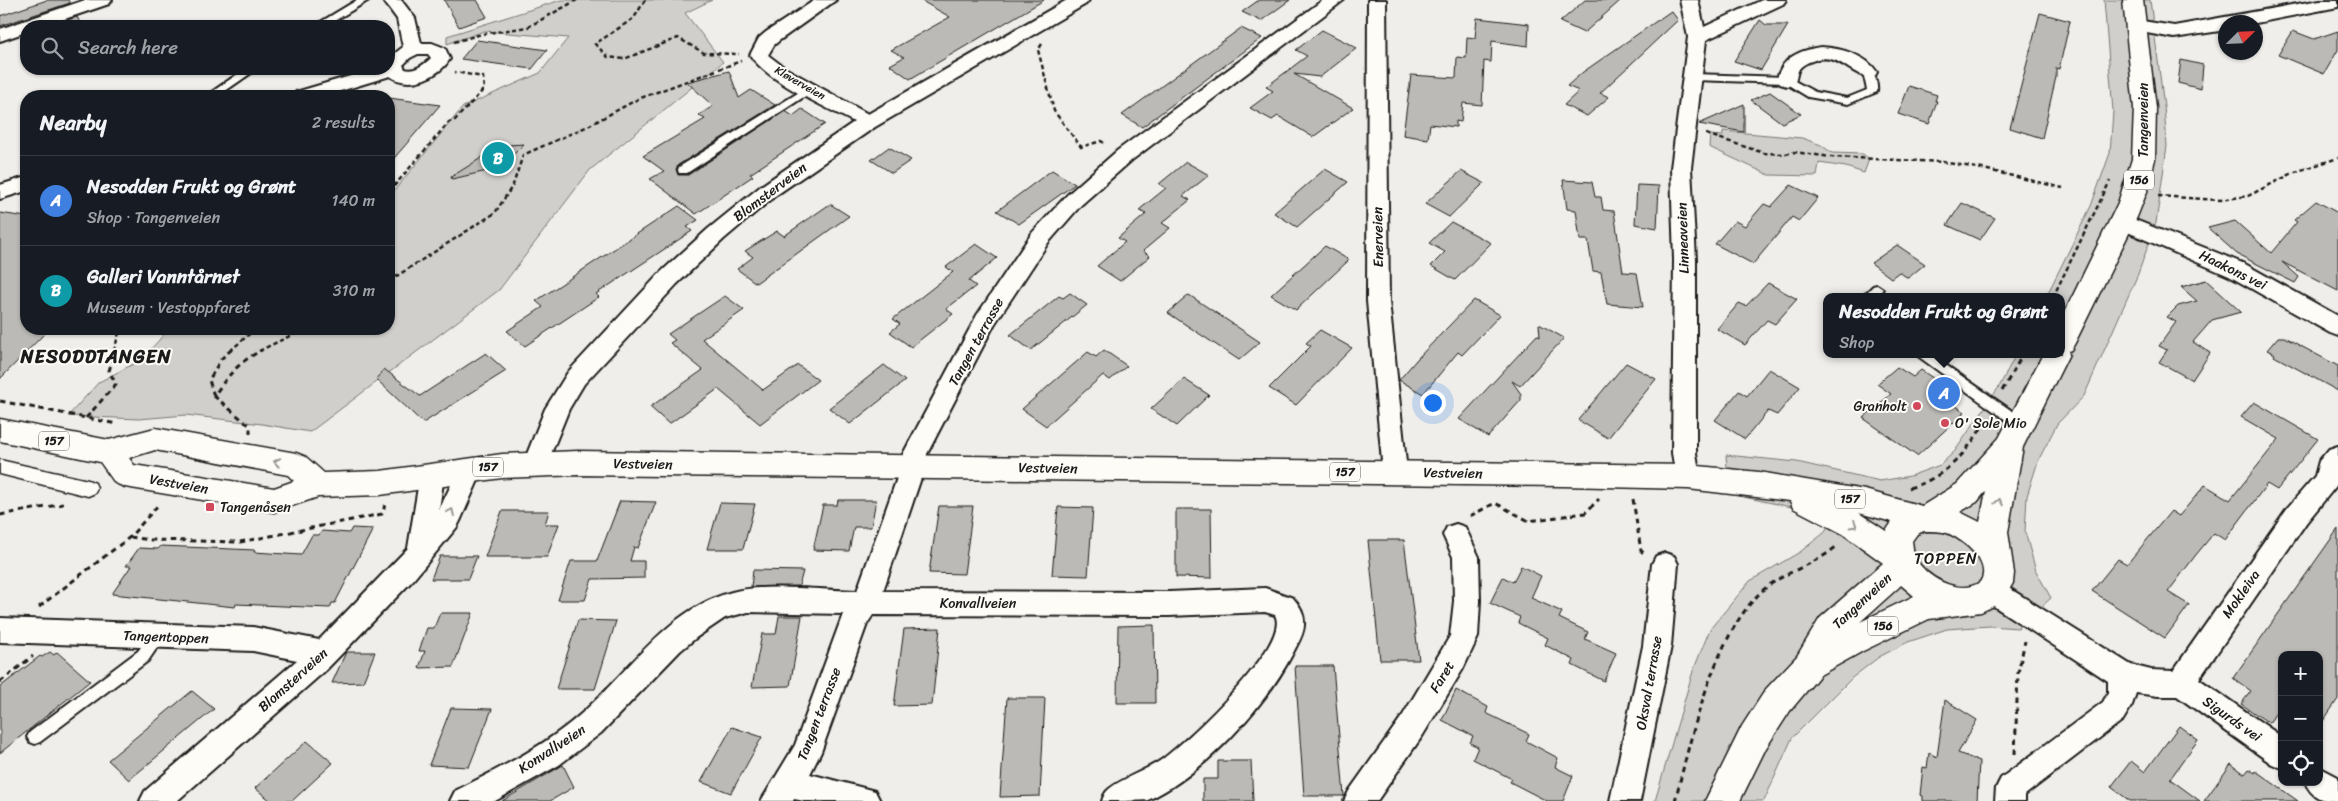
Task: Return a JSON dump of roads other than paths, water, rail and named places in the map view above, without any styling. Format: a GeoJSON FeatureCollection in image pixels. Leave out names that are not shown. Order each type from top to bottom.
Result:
{"type":"FeatureCollection","features":[{"type":"Feature","properties":{"kind":"main road","name":"Tangenveien"},"geometry":{"type":"LineString","coordinates":[[2065,337],[2136,191],[2145,145],[2145,94],[2133,0]]}},
{"type":"Feature","properties":{"kind":"main road"},"geometry":{"type":"LineString","coordinates":[[1901,561],[1897,539],[1900,531],[1907,525],[1967,493],[2015,435],[2054,358]]}},
{"type":"Feature","properties":{"kind":"main road","name":"157"},"geometry":{"type":"LineString","coordinates":[[0,430],[109,452],[156,439],[296,465],[318,485]]}},
{"type":"Feature","properties":{"kind":"main road"},"geometry":{"type":"LineString","coordinates":[[1995,579],[1993,532],[2015,435]]}},
{"type":"Feature","properties":{"kind":"main road","name":"Vestveien"},"geometry":{"type":"LineString","coordinates":[[109,452],[125,475],[274,500],[318,485],[380,483],[471,469],[578,463],[1688,477],[1759,484],[1823,494],[1865,502],[1923,518]]}},
{"type":"Feature","properties":{"kind":"main road","name":"Vestveien"},"geometry":{"type":"LineString","coordinates":[[1778,488],[1821,507],[1853,525],[1876,539],[1901,561]]}},
{"type":"Feature","properties":{"kind":"main road"},"geometry":{"type":"LineString","coordinates":[[1923,518],[1942,520],[1969,530],[1988,548],[1995,579]]}},
{"type":"Feature","properties":{"kind":"main road","name":"Tangenveien"},"geometry":{"type":"LineString","coordinates":[[1722,801],[1754,737],[1778,700],[1808,666],[1831,628],[1888,578],[1901,561]]}},
{"type":"Feature","properties":{"kind":"main road","name":"156"},"geometry":{"type":"LineString","coordinates":[[1901,561],[1919,584],[1932,592],[1963,601],[1986,596],[1995,579]]}},
{"type":"Feature","properties":{"kind":"main road","name":"Tangenveien"},"geometry":{"type":"LineString","coordinates":[[1808,666],[1852,641],[1925,606],[1963,601]]}},
{"type":"Feature","properties":{"kind":"street"},"geometry":{"type":"LineString","coordinates":[[44,20],[103,0]]}},
{"type":"Feature","properties":{"kind":"street","name":"Kløverveien"},"geometry":{"type":"LineString","coordinates":[[827,0],[773,36],[766,42],[759,55],[764,62],[778,72],[868,122]]}},
{"type":"Feature","properties":{"kind":"street","name":"Blomsterveien"},"geometry":{"type":"LineString","coordinates":[[535,464],[550,424],[565,393],[576,378],[669,278],[716,234],[768,191],[868,122],[1080,0]]}},
{"type":"Feature","properties":{"kind":"street","name":"Tangen terrasse"},"geometry":{"type":"LineString","coordinates":[[782,792],[807,752],[856,618],[866,602],[919,446],[985,321],[1040,238],[1074,200],[1125,155],[1335,0]]}},
{"type":"Feature","properties":{"kind":"street","name":"Enerveien"},"geometry":{"type":"LineString","coordinates":[[1377,0],[1378,301],[1395,472]]}},
{"type":"Feature","properties":{"kind":"street","name":"Linneaveien"},"geometry":{"type":"LineString","coordinates":[[1688,477],[1684,459],[1685,260],[1681,177],[1697,37],[1689,0]]}},
{"type":"Feature","properties":{"kind":"street"},"geometry":{"type":"LineString","coordinates":[[1697,37],[1777,0]]}},
{"type":"Feature","properties":{"kind":"street"},"geometry":{"type":"LineString","coordinates":[[397,1],[406,18],[413,50]]}},
{"type":"Feature","properties":{"kind":"street"},"geometry":{"type":"LineString","coordinates":[[2263,16],[2338,2]]}},
{"type":"Feature","properties":{"kind":"street"},"geometry":{"type":"LineString","coordinates":[[2136,26],[2174,32],[2218,25]]}},
{"type":"Feature","properties":{"kind":"street"},"geometry":{"type":"LineString","coordinates":[[0,35],[20,28]]}},
{"type":"Feature","properties":{"kind":"street"},"geometry":{"type":"LineString","coordinates":[[395,64],[400,56],[413,50],[427,48],[438,51],[441,59],[424,73],[409,76],[397,73],[395,70]]}},
{"type":"Feature","properties":{"kind":"street"},"geometry":{"type":"LineString","coordinates":[[1787,80],[1788,69],[1796,61],[1820,52],[1848,58],[1868,72]]}},
{"type":"Feature","properties":{"kind":"street"},"geometry":{"type":"LineString","coordinates":[[323,90],[374,75]]}},
{"type":"Feature","properties":{"kind":"street"},"geometry":{"type":"LineString","coordinates":[[0,192],[20,186]]}},
{"type":"Feature","properties":{"kind":"street","name":"Haakons vei"},"geometry":{"type":"LineString","coordinates":[[2122,222],[2237,270],[2338,327]]}},
{"type":"Feature","properties":{"kind":"street"},"geometry":{"type":"LineString","coordinates":[[0,467],[88,488]]}},
{"type":"Feature","properties":{"kind":"street","name":"Blomsterveien"},"geometry":{"type":"LineString","coordinates":[[155,801],[324,653],[404,572],[421,549],[448,519],[471,469]]}},
{"type":"Feature","properties":{"kind":"street","name":"Mokleiva"},"geometry":{"type":"LineString","coordinates":[[2182,684],[2204,647],[2297,515],[2334,474]]}},
{"type":"Feature","properties":{"kind":"street","name":"Blomsterveien"},"geometry":{"type":"LineString","coordinates":[[421,549],[432,475]]}},
{"type":"Feature","properties":{"kind":"street","name":"Faret"},"geometry":{"type":"LineString","coordinates":[[1359,801],[1413,725],[1453,660],[1464,638],[1467,601],[1466,557],[1456,536]]}},
{"type":"Feature","properties":{"kind":"street","name":"Oksval terrasse"},"geometry":{"type":"LineString","coordinates":[[1625,801],[1657,646],[1665,564]]}},
{"type":"Feature","properties":{"kind":"street"},"geometry":{"type":"LineString","coordinates":[[1995,579],[2122,675],[2140,682],[2159,685],[2182,684]]}},
{"type":"Feature","properties":{"kind":"street","name":"Konvallveien"},"geometry":{"type":"LineString","coordinates":[[465,801],[573,739],[610,708],[644,669],[687,629],[706,614],[731,604],[748,600],[1169,604],[1265,600],[1277,602],[1284,606],[1290,614],[1291,626],[1287,637],[1270,669],[1245,700],[1203,744],[1172,770],[1117,801]]}},
{"type":"Feature","properties":{"kind":"street","name":"Tangentoppen"},"geometry":{"type":"LineString","coordinates":[[3,632],[253,639],[324,653]]}},
{"type":"Feature","properties":{"kind":"street"},"geometry":{"type":"LineString","coordinates":[[2010,794],[2113,711],[2122,696],[2122,675]]}},
{"type":"Feature","properties":{"kind":"street","name":"Sigurds vei"},"geometry":{"type":"LineString","coordinates":[[2182,684],[2278,751]]}},
{"type":"Feature","properties":{"kind":"street"},"geometry":{"type":"LineString","coordinates":[[782,792],[866,801]]}},
{"type":"Feature","properties":{"kind":"lane"},"geometry":{"type":"LineString","coordinates":[[329,20],[364,0]]}},
{"type":"Feature","properties":{"kind":"lane"},"geometry":{"type":"LineString","coordinates":[[1693,77],[1787,80],[1812,95],[1848,101],[1872,92],[1874,87],[1868,72]]}},
{"type":"Feature","properties":{"kind":"lane"},"geometry":{"type":"LineString","coordinates":[[220,90],[243,75]]}},
{"type":"Feature","properties":{"kind":"lane"},"geometry":{"type":"LineString","coordinates":[[683,170],[809,89]]}},
{"type":"Feature","properties":{"kind":"lane"},"geometry":{"type":"LineString","coordinates":[[1925,358],[2015,435]]}},
{"type":"Feature","properties":{"kind":"lane"},"geometry":{"type":"LineString","coordinates":[[35,737],[143,656],[158,636]]}},
{"type":"Feature","properties":{"kind":"place","name":"Galleri Vanntårnet"},"geometry":{"type":"Point","coordinates":[498,158]}},
{"type":"Feature","properties":{"kind":"place","name":"Nesodden Frukt og Grønt"},"geometry":{"type":"Point","coordinates":[1944,393]}},
{"type":"Feature","properties":{"kind":"place","name":"Granholt"},"geometry":{"type":"Point","coordinates":[1917,406]}},
{"type":"Feature","properties":{"kind":"place","name":"O' Sole Mio"},"geometry":{"type":"Point","coordinates":[1945,423]}},
{"type":"Feature","properties":{"kind":"place","name":"Tangenåsen"},"geometry":{"type":"Point","coordinates":[210,507]}},
{"type":"Feature","properties":{"kind":"district","name":"NESODDTANGEN"},"geometry":{"type":"Point","coordinates":[96,356]}},
{"type":"Feature","properties":{"kind":"district","name":"TOPPEN"},"geometry":{"type":"Point","coordinates":[1946,558]}}]}
